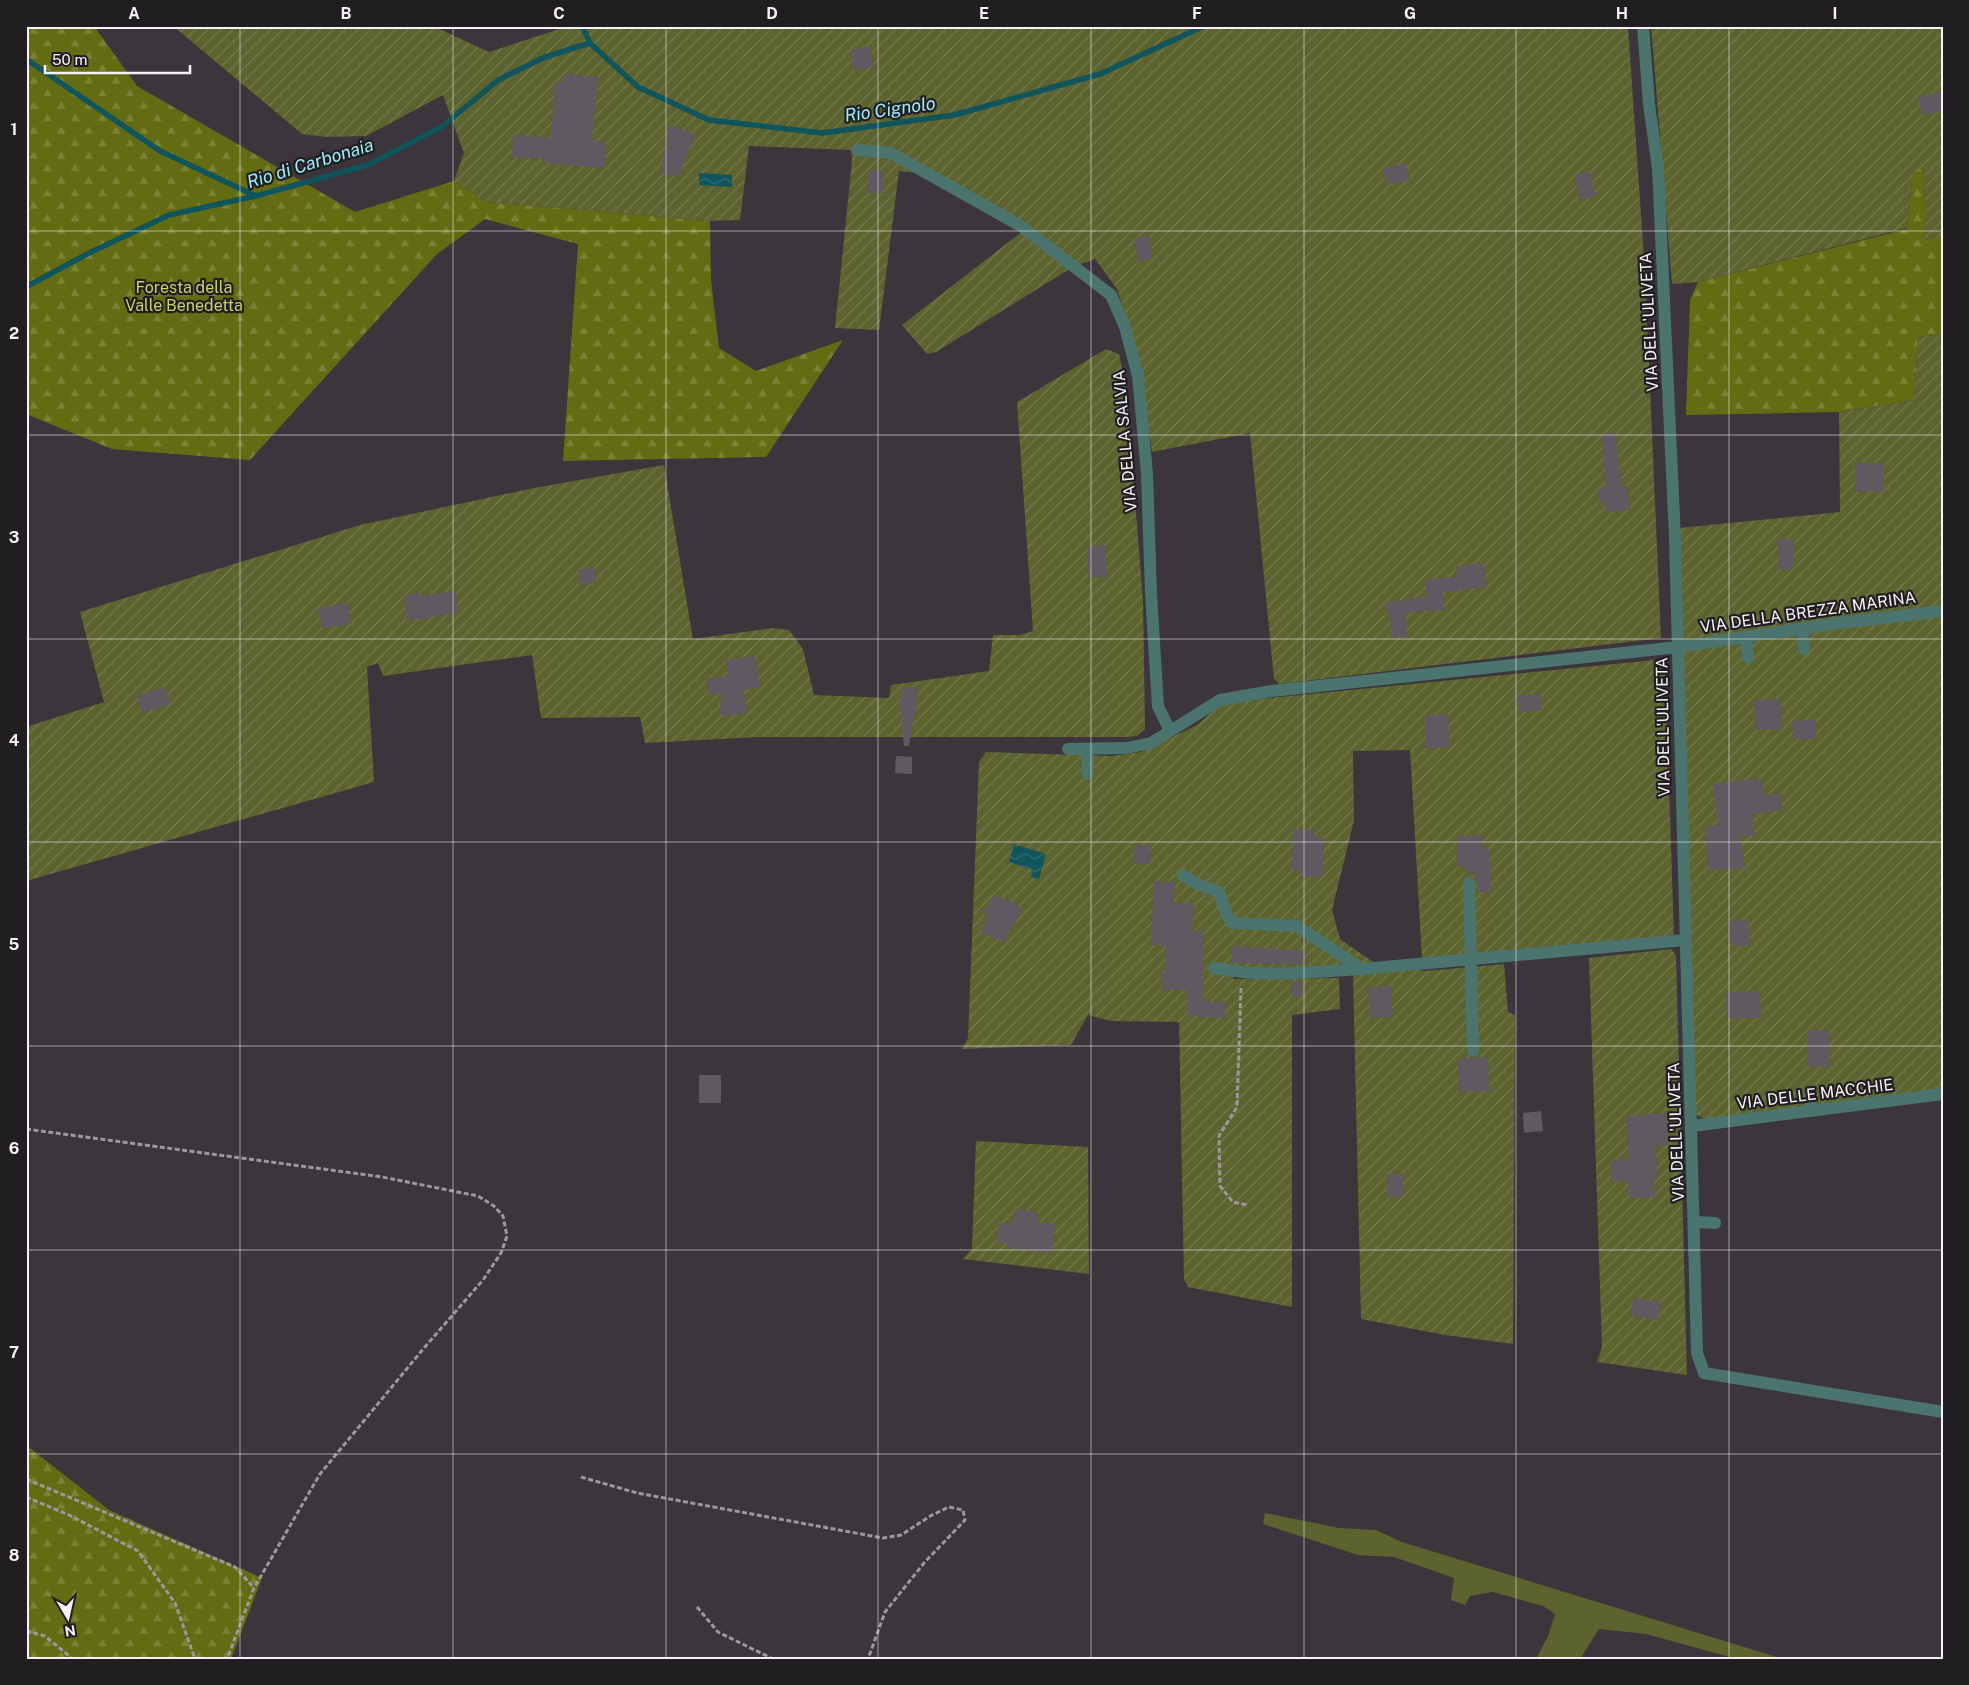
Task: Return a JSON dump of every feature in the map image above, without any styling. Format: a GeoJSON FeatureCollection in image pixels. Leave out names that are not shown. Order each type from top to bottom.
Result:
{"type":"FeatureCollection","features":[{"type":"Feature","properties":{"kind":"street","name":"VIA DELL'ULIVETA"},"geometry":{"type":"LineString","coordinates":[[1643,26],[1649,104],[1658,169],[1675,539],[1685,940],[1695,1222],[1697,1353],[1704,1373],[1943,1412]]}},
{"type":"Feature","properties":{"kind":"street","name":"VIA DELLA SALVIA"},"geometry":{"type":"LineString","coordinates":[[857,150],[892,153],[1021,226],[1111,296],[1125,327],[1138,376],[1147,474],[1151,593],[1158,706],[1170,731]]}},
{"type":"Feature","properties":{"kind":"street","name":"VIA DELLA BREZZA MARINA"},"geometry":{"type":"LineString","coordinates":[[1678,647],[1905,611],[1943,611]]}},
{"type":"Feature","properties":{"kind":"street"},"geometry":{"type":"LineString","coordinates":[[1795,627],[1804,648]]}},
{"type":"Feature","properties":{"kind":"street"},"geometry":{"type":"LineString","coordinates":[[1746,636],[1748,657]]}},
{"type":"Feature","properties":{"kind":"street","name":"VIA DELL'ULIVETA"},"geometry":{"type":"LineString","coordinates":[[1068,749],[1127,748],[1151,743],[1220,700],[1272,691],[1678,647]]}},
{"type":"Feature","properties":{"kind":"street"},"geometry":{"type":"LineString","coordinates":[[1088,749],[1088,774]]}},
{"type":"Feature","properties":{"kind":"street"},"geometry":{"type":"LineString","coordinates":[[1183,875],[1219,892],[1227,915],[1232,923],[1296,926],[1362,969]]}},
{"type":"Feature","properties":{"kind":"street"},"geometry":{"type":"LineString","coordinates":[[1469,883],[1473,1051]]}},
{"type":"Feature","properties":{"kind":"street"},"geometry":{"type":"LineString","coordinates":[[1214,968],[1242,972],[1293,973],[1362,969],[1685,940]]}},
{"type":"Feature","properties":{"kind":"street","name":"VIA DELLE MACCHIE"},"geometry":{"type":"LineString","coordinates":[[1692,1126],[1943,1094]]}},
{"type":"Feature","properties":{"kind":"street"},"geometry":{"type":"LineString","coordinates":[[1810,1095],[1811,1111]]}},
{"type":"Feature","properties":{"kind":"street"},"geometry":{"type":"LineString","coordinates":[[1695,1222],[1715,1223]]}},
{"type":"Feature","properties":{"kind":"path"},"geometry":{"type":"LineString","coordinates":[[1242,972],[1237,1106],[1219,1136],[1220,1186],[1233,1202],[1247,1205]]}},
{"type":"Feature","properties":{"kind":"path"},"geometry":{"type":"LineString","coordinates":[[26,1129],[382,1177],[478,1196],[494,1206],[503,1216],[507,1236],[496,1260],[483,1280],[320,1474],[254,1588],[227,1659]]}},
{"type":"Feature","properties":{"kind":"path"},"geometry":{"type":"LineString","coordinates":[[581,1477],[646,1495],[883,1538],[901,1535],[932,1515],[949,1507],[963,1510],[965,1520],[924,1564],[885,1612],[868,1659]]}},
{"type":"Feature","properties":{"kind":"path"},"geometry":{"type":"LineString","coordinates":[[26,1479],[235,1568],[254,1588]]}},
{"type":"Feature","properties":{"kind":"path"},"geometry":{"type":"LineString","coordinates":[[26,1497],[69,1515],[138,1551],[175,1603],[195,1659]]}},
{"type":"Feature","properties":{"kind":"path"},"geometry":{"type":"LineString","coordinates":[[697,1607],[718,1632],[773,1659]]}},
{"type":"Feature","properties":{"kind":"path"},"geometry":{"type":"LineString","coordinates":[[26,1631],[45,1636],[72,1659]]}},
{"type":"Feature","properties":{"kind":"green space","name":"Foresta della Valle Benedetta"},"geometry":{"type":"Polygon","coordinates":[[[26,26],[94,26],[137,86],[355,212],[454,181],[487,202],[710,221],[711,280],[719,348],[756,371],[843,340],[766,457],[563,461],[578,244],[485,219],[437,254],[250,460],[112,449],[26,414],[26,26]]]}},
{"type":"Feature","properties":{"kind":"green space"},"geometry":{"type":"Polygon","coordinates":[[[173,26],[433,26],[489,52],[569,26],[1628,26],[1645,273],[1661,638],[1280,684],[1274,679],[1250,433],[1152,452],[1137,352],[1117,289],[1095,259],[1073,267],[936,352],[927,354],[902,325],[1024,230],[918,173],[899,171],[879,330],[835,328],[852,161],[851,150],[749,146],[740,220],[710,221],[487,202],[454,181],[464,153],[443,95],[366,136],[327,137],[302,134],[173,26]]]}},
{"type":"Feature","properties":{"kind":"green space"},"geometry":{"type":"Polygon","coordinates":[[[1651,26],[1943,26],[1943,237],[1923,240],[1926,215],[1923,168],[1913,173],[1907,228],[1698,282],[1672,284],[1651,26]]]}},
{"type":"Feature","properties":{"kind":"green space"},"geometry":{"type":"Polygon","coordinates":[[[1923,168],[1926,215],[1923,240],[1943,237],[1943,334],[1918,337],[1914,400],[1839,412],[1686,415],[1690,300],[1698,282],[1907,229],[1913,172],[1923,168]]]}},
{"type":"Feature","properties":{"kind":"green space"},"geometry":{"type":"Polygon","coordinates":[[[1943,334],[1943,1089],[1705,1119],[1693,1113],[1669,529],[1840,512],[1839,412],[1914,400],[1918,337],[1943,334]]]}},
{"type":"Feature","properties":{"kind":"green space"},"geometry":{"type":"Polygon","coordinates":[[[1106,349],[1119,354],[1126,389],[1143,600],[1145,729],[1137,736],[758,737],[645,743],[640,717],[541,718],[532,655],[383,676],[378,663],[367,667],[374,782],[26,881],[26,727],[104,702],[80,612],[360,525],[534,488],[664,465],[693,639],[773,628],[789,630],[803,649],[814,695],[889,698],[891,685],[989,671],[993,635],[1020,635],[1033,631],[1017,402],[1106,349]]]}},
{"type":"Feature","properties":{"kind":"green space"},"geometry":{"type":"Polygon","coordinates":[[[1655,660],[1665,664],[1674,937],[1422,959],[1410,750],[1353,751],[1354,821],[1332,910],[1340,939],[1376,964],[1232,972],[1233,979],[1339,978],[1340,1009],[1292,1015],[1292,1307],[1188,1287],[1184,1279],[1179,1022],[1111,1021],[1088,1015],[1071,1045],[962,1049],[968,1038],[979,762],[986,752],[1111,756],[1141,752],[1197,725],[1220,705],[1250,700],[1655,660]]]}},
{"type":"Feature","properties":{"kind":"green space"},"geometry":{"type":"Polygon","coordinates":[[[1671,949],[1676,955],[1687,1375],[1597,1362],[1602,1347],[1589,958],[1671,949]]]}},
{"type":"Feature","properties":{"kind":"green space"},"geometry":{"type":"Polygon","coordinates":[[[1504,964],[1508,1012],[1515,1015],[1513,1344],[1445,1335],[1361,1319],[1353,975],[1504,964]]]}},
{"type":"Feature","properties":{"kind":"green space"},"geometry":{"type":"Polygon","coordinates":[[[976,1141],[1088,1147],[1089,1274],[963,1259],[972,1249],[976,1141]]]}},
{"type":"Feature","properties":{"kind":"green space"},"geometry":{"type":"Polygon","coordinates":[[[26,1445],[109,1510],[262,1578],[231,1659],[26,1659],[26,1445]]]}},
{"type":"Feature","properties":{"kind":"green space"},"geometry":{"type":"Polygon","coordinates":[[[1265,1513],[1339,1528],[1376,1530],[1402,1542],[1783,1659],[1737,1659],[1646,1634],[1599,1629],[1580,1659],[1536,1659],[1548,1636],[1555,1614],[1543,1606],[1493,1592],[1470,1596],[1465,1605],[1451,1600],[1454,1578],[1394,1557],[1358,1555],[1263,1524],[1265,1513]]]}},
{"type":"Feature","properties":{"kind":"water"},"geometry":{"type":"Polygon","coordinates":[[[699,173],[732,175],[732,187],[699,185],[699,173]]]}},
{"type":"Feature","properties":{"kind":"water"},"geometry":{"type":"Polygon","coordinates":[[[1014,844],[1046,854],[1039,879],[1031,877],[1033,870],[1009,862],[1014,844]]]}},
{"type":"Feature","properties":{"kind":"building"},"geometry":{"type":"Polygon","coordinates":[[[869,46],[874,66],[855,71],[850,51],[869,46]]]}},
{"type":"Feature","properties":{"kind":"building"},"geometry":{"type":"Polygon","coordinates":[[[564,74],[598,77],[592,140],[607,143],[604,168],[545,163],[545,159],[512,157],[513,135],[551,138],[555,82],[563,82],[564,74]]]}},
{"type":"Feature","properties":{"kind":"building"},"geometry":{"type":"Polygon","coordinates":[[[1943,91],[1943,111],[1922,115],[1918,97],[1943,91]]]}},
{"type":"Feature","properties":{"kind":"building"},"geometry":{"type":"Polygon","coordinates":[[[669,124],[695,134],[679,176],[661,174],[669,124]]]}},
{"type":"Feature","properties":{"kind":"building"},"geometry":{"type":"Polygon","coordinates":[[[1405,163],[1409,180],[1387,185],[1383,168],[1405,163]]]}},
{"type":"Feature","properties":{"kind":"building"},"geometry":{"type":"Polygon","coordinates":[[[869,170],[884,170],[883,193],[868,193],[869,170]]]}},
{"type":"Feature","properties":{"kind":"building"},"geometry":{"type":"Polygon","coordinates":[[[1590,171],[1596,196],[1580,200],[1575,175],[1590,171]]]}},
{"type":"Feature","properties":{"kind":"building"},"geometry":{"type":"Polygon","coordinates":[[[1149,236],[1153,258],[1138,261],[1134,239],[1149,236]]]}},
{"type":"Feature","properties":{"kind":"building"},"geometry":{"type":"Polygon","coordinates":[[[1615,433],[1622,486],[1627,486],[1630,510],[1606,512],[1606,503],[1600,503],[1598,489],[1606,488],[1602,434],[1615,433]]]}},
{"type":"Feature","properties":{"kind":"building"},"geometry":{"type":"Polygon","coordinates":[[[1855,463],[1884,463],[1884,491],[1855,492],[1855,463]]]}},
{"type":"Feature","properties":{"kind":"building"},"geometry":{"type":"Polygon","coordinates":[[[1778,539],[1794,539],[1794,569],[1779,570],[1778,539]]]}},
{"type":"Feature","properties":{"kind":"building"},"geometry":{"type":"Polygon","coordinates":[[[1105,545],[1107,577],[1089,578],[1087,546],[1105,545]]]}},
{"type":"Feature","properties":{"kind":"building"},"geometry":{"type":"Polygon","coordinates":[[[1483,562],[1487,586],[1443,593],[1445,610],[1406,613],[1407,637],[1391,637],[1390,614],[1387,615],[1386,603],[1427,596],[1425,580],[1458,577],[1456,567],[1483,562]]]}},
{"type":"Feature","properties":{"kind":"building"},"geometry":{"type":"Polygon","coordinates":[[[594,567],[596,582],[580,585],[578,570],[594,567]]]}},
{"type":"Feature","properties":{"kind":"building"},"geometry":{"type":"Polygon","coordinates":[[[456,591],[458,613],[407,621],[404,595],[422,593],[422,596],[456,591]]]}},
{"type":"Feature","properties":{"kind":"building"},"geometry":{"type":"Polygon","coordinates":[[[348,603],[351,624],[322,628],[318,608],[348,603]]]}},
{"type":"Feature","properties":{"kind":"building"},"geometry":{"type":"Polygon","coordinates":[[[755,657],[760,687],[743,690],[748,712],[729,716],[720,715],[721,693],[709,695],[707,679],[729,676],[726,660],[755,657]]]}},
{"type":"Feature","properties":{"kind":"building"},"geometry":{"type":"Polygon","coordinates":[[[165,687],[170,704],[142,713],[137,696],[165,687]]]}},
{"type":"Feature","properties":{"kind":"building"},"geometry":{"type":"Polygon","coordinates":[[[902,687],[917,687],[916,716],[914,716],[909,746],[904,746],[899,698],[902,698],[902,687]]]}},
{"type":"Feature","properties":{"kind":"building"},"geometry":{"type":"Polygon","coordinates":[[[1540,694],[1542,710],[1519,712],[1518,695],[1540,694]]]}},
{"type":"Feature","properties":{"kind":"building"},"geometry":{"type":"Polygon","coordinates":[[[1780,699],[1782,729],[1756,730],[1754,700],[1780,699]]]}},
{"type":"Feature","properties":{"kind":"building"},"geometry":{"type":"Polygon","coordinates":[[[1425,715],[1448,715],[1450,747],[1426,748],[1425,715]]]}},
{"type":"Feature","properties":{"kind":"building"},"geometry":{"type":"Polygon","coordinates":[[[1815,720],[1816,739],[1794,739],[1792,721],[1815,720]]]}},
{"type":"Feature","properties":{"kind":"building"},"geometry":{"type":"Polygon","coordinates":[[[896,756],[912,757],[912,774],[895,773],[896,756]]]}},
{"type":"Feature","properties":{"kind":"building"},"geometry":{"type":"Polygon","coordinates":[[[1762,779],[1764,795],[1780,794],[1782,810],[1752,814],[1755,835],[1740,836],[1745,868],[1708,870],[1705,826],[1718,825],[1713,784],[1762,779]]]}},
{"type":"Feature","properties":{"kind":"building"},"geometry":{"type":"Polygon","coordinates":[[[1293,829],[1316,830],[1315,838],[1324,838],[1323,877],[1302,877],[1302,871],[1292,871],[1293,829]]]}},
{"type":"Feature","properties":{"kind":"building"},"geometry":{"type":"Polygon","coordinates":[[[1482,835],[1483,849],[1490,849],[1491,892],[1477,892],[1477,882],[1473,872],[1465,872],[1465,866],[1457,866],[1457,836],[1482,835]]]}},
{"type":"Feature","properties":{"kind":"building"},"geometry":{"type":"Polygon","coordinates":[[[1135,845],[1151,845],[1150,864],[1134,864],[1135,845]]]}},
{"type":"Feature","properties":{"kind":"building"},"geometry":{"type":"Polygon","coordinates":[[[1154,881],[1175,882],[1174,903],[1194,903],[1192,931],[1203,932],[1204,1001],[1226,1002],[1225,1018],[1188,1016],[1188,990],[1161,990],[1161,973],[1166,973],[1166,945],[1151,945],[1154,881]]]}},
{"type":"Feature","properties":{"kind":"building"},"geometry":{"type":"Polygon","coordinates":[[[993,895],[1018,904],[1017,907],[1022,907],[1005,942],[981,932],[987,919],[984,918],[986,913],[980,910],[987,910],[993,895]]]}},
{"type":"Feature","properties":{"kind":"building"},"geometry":{"type":"Polygon","coordinates":[[[1748,920],[1750,946],[1735,947],[1735,943],[1730,943],[1728,921],[1748,920]]]}},
{"type":"Feature","properties":{"kind":"building"},"geometry":{"type":"Polygon","coordinates":[[[1232,946],[1305,951],[1304,965],[1231,963],[1232,946]]]}},
{"type":"Feature","properties":{"kind":"building"},"geometry":{"type":"Polygon","coordinates":[[[1291,981],[1303,981],[1302,997],[1292,997],[1291,981]]]}},
{"type":"Feature","properties":{"kind":"building"},"geometry":{"type":"Polygon","coordinates":[[[1391,986],[1393,1017],[1371,1018],[1368,988],[1391,986]]]}},
{"type":"Feature","properties":{"kind":"building"},"geometry":{"type":"Polygon","coordinates":[[[1760,991],[1761,1018],[1727,1019],[1726,992],[1760,991]]]}},
{"type":"Feature","properties":{"kind":"building"},"geometry":{"type":"Polygon","coordinates":[[[1807,1030],[1829,1030],[1830,1067],[1807,1067],[1807,1030]]]}},
{"type":"Feature","properties":{"kind":"building"},"geometry":{"type":"Polygon","coordinates":[[[1488,1057],[1489,1091],[1459,1092],[1458,1059],[1488,1057]]]}},
{"type":"Feature","properties":{"kind":"building"},"geometry":{"type":"Polygon","coordinates":[[[699,1075],[721,1075],[721,1103],[699,1103],[699,1075]]]}},
{"type":"Feature","properties":{"kind":"building"},"geometry":{"type":"Polygon","coordinates":[[[1541,1111],[1543,1131],[1524,1133],[1523,1113],[1541,1111]]]}},
{"type":"Feature","properties":{"kind":"building"},"geometry":{"type":"Polygon","coordinates":[[[1666,1113],[1668,1145],[1656,1146],[1657,1178],[1654,1178],[1655,1197],[1629,1198],[1628,1181],[1612,1181],[1611,1160],[1629,1159],[1626,1116],[1666,1113]]]}},
{"type":"Feature","properties":{"kind":"building"},"geometry":{"type":"Polygon","coordinates":[[[1387,1174],[1403,1174],[1403,1197],[1387,1197],[1387,1174]]]}},
{"type":"Feature","properties":{"kind":"building"},"geometry":{"type":"Polygon","coordinates":[[[1015,1209],[1038,1212],[1037,1223],[1055,1223],[1052,1253],[1008,1248],[1009,1244],[997,1243],[999,1223],[1011,1224],[1011,1222],[1014,1222],[1015,1209]]]}},
{"type":"Feature","properties":{"kind":"building"},"geometry":{"type":"Polygon","coordinates":[[[1633,1298],[1661,1302],[1658,1320],[1631,1316],[1633,1298]]]}},
{"type":"Feature","properties":{"kind":"waterway","name":"Rio Cignolo"},"geometry":{"type":"LineString","coordinates":[[582,26],[590,43],[638,87],[709,120],[823,133],[954,115],[1100,74],[1204,26]]}},
{"type":"Feature","properties":{"kind":"waterway","name":"Rio di Carbonaia"},"geometry":{"type":"LineString","coordinates":[[26,287],[87,254],[169,215],[256,196],[368,165],[443,126],[498,80],[545,57],[590,43]]}},
{"type":"Feature","properties":{"kind":"waterway"},"geometry":{"type":"LineString","coordinates":[[26,59],[160,151],[256,196]]}}]}
